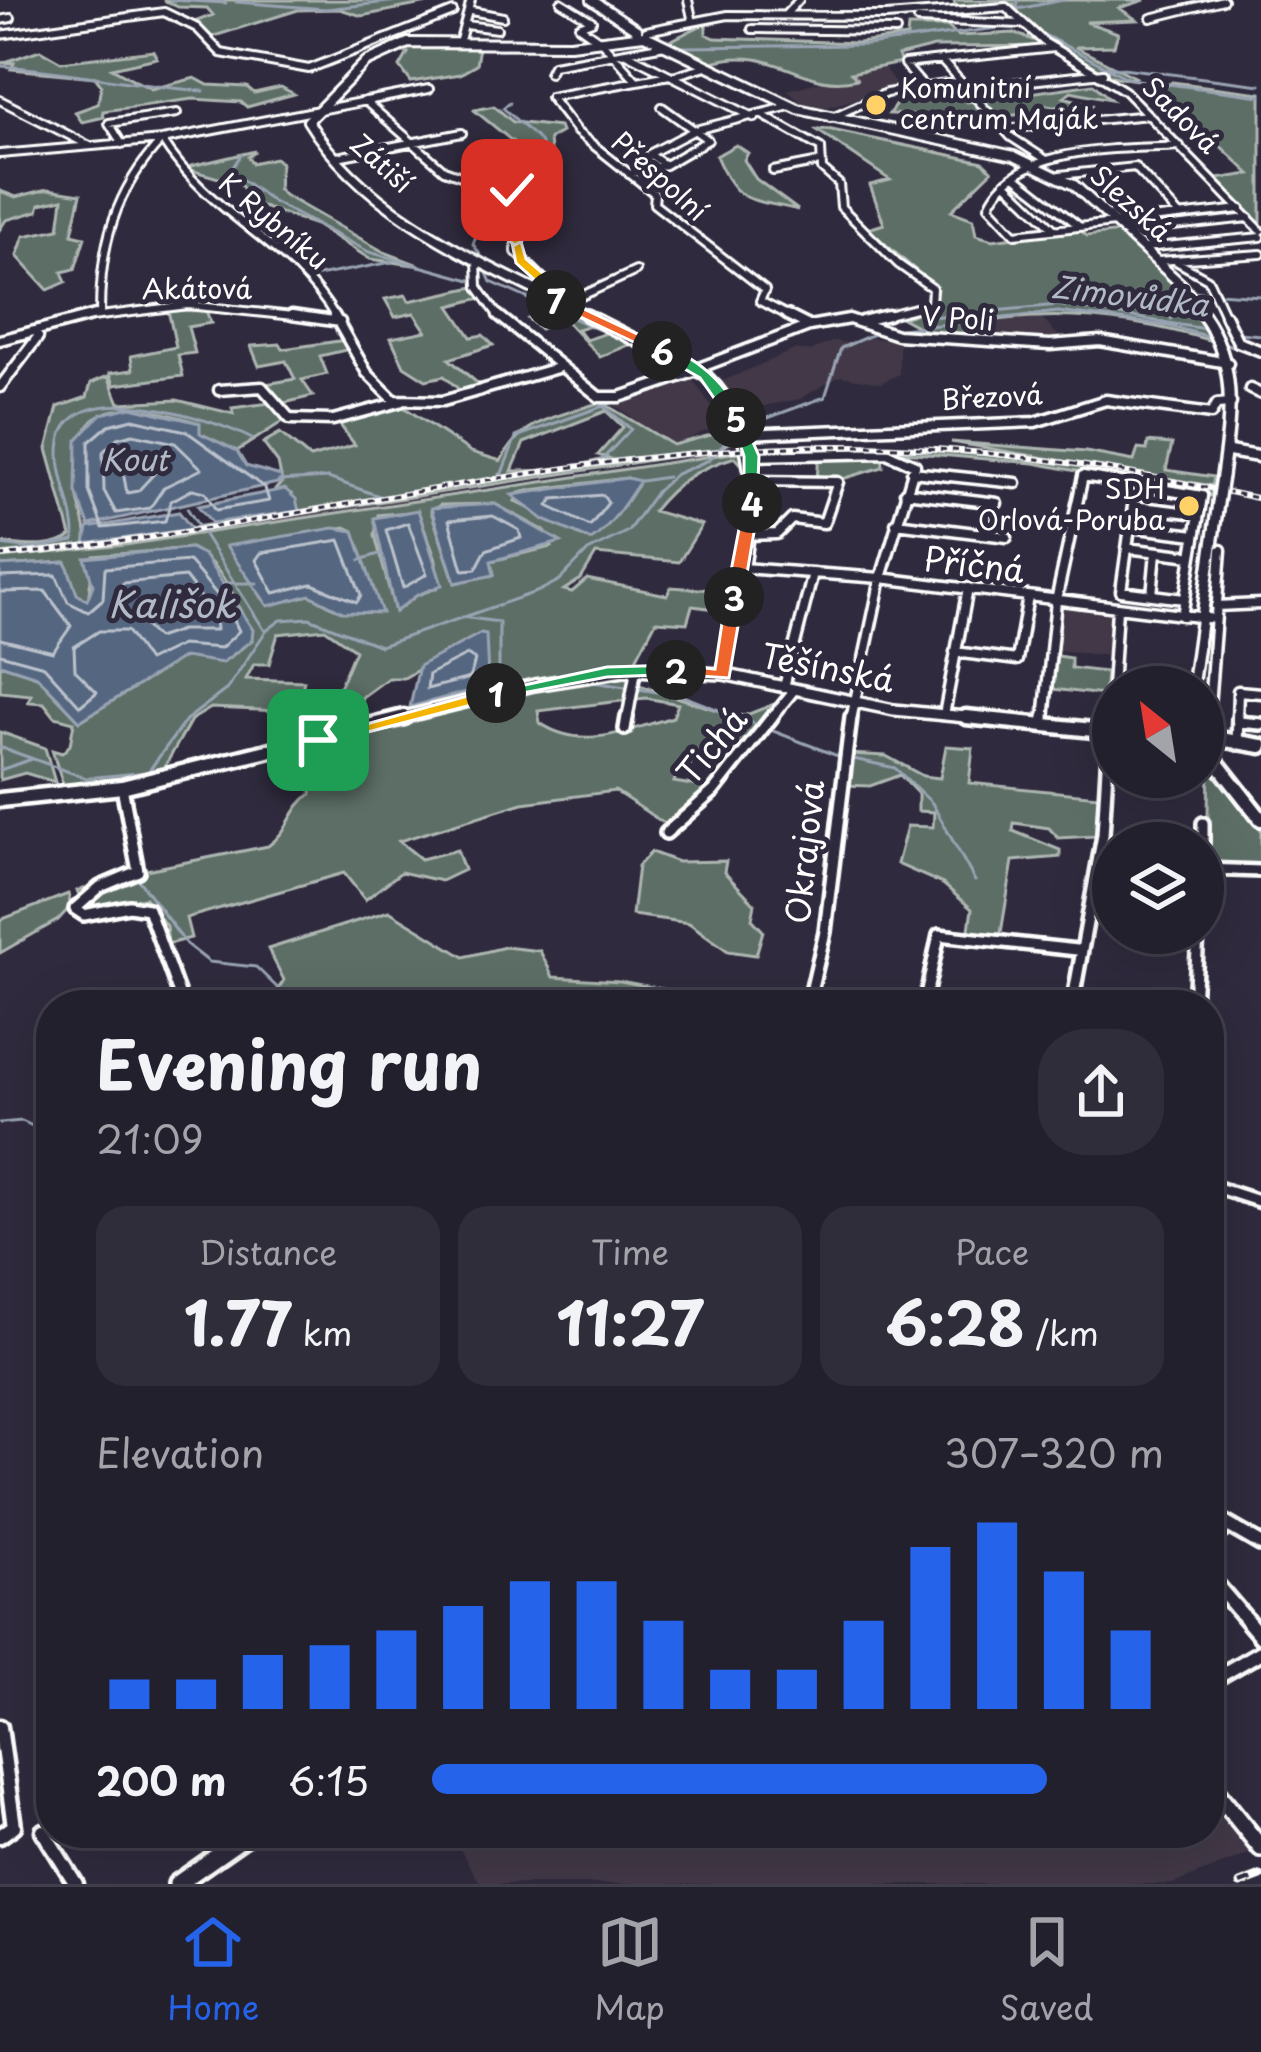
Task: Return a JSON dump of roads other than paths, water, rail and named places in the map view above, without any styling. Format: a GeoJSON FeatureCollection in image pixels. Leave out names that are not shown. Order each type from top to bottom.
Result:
{"type":"FeatureCollection","features":[{"type":"Feature","properties":{"kind":"street"},"geometry":{"type":"LineString","coordinates":[[460,40],[471,0]]}},
{"type":"Feature","properties":{"kind":"street","name":"Slezská"},"geometry":{"type":"LineString","coordinates":[[590,0],[638,32],[790,106],[1041,162],[1144,248],[1199,305],[1228,363],[1233,403],[1194,666]]}},
{"type":"Feature","properties":{"kind":"street"},"geometry":{"type":"LineString","coordinates":[[688,0],[694,8]]}},
{"type":"Feature","properties":{"kind":"street"},"geometry":{"type":"LineString","coordinates":[[692,18],[688,14],[702,0]]}},
{"type":"Feature","properties":{"kind":"street"},"geometry":{"type":"LineString","coordinates":[[734,14],[748,0]]}},
{"type":"Feature","properties":{"kind":"street"},"geometry":{"type":"LineString","coordinates":[[785,15],[799,0]]}},
{"type":"Feature","properties":{"kind":"street"},"geometry":{"type":"LineString","coordinates":[[1151,18],[1222,0]]}},
{"type":"Feature","properties":{"kind":"street","name":"Přespolní"},"geometry":{"type":"LineString","coordinates":[[561,2],[592,21],[579,26],[602,42],[637,81]]}},
{"type":"Feature","properties":{"kind":"street"},"geometry":{"type":"LineString","coordinates":[[849,16],[1002,6],[1021,24]]}},
{"type":"Feature","properties":{"kind":"street"},"geometry":{"type":"LineString","coordinates":[[471,11],[503,17]]}},
{"type":"Feature","properties":{"kind":"street"},"geometry":{"type":"LineString","coordinates":[[0,35],[164,12],[196,28],[221,53],[298,69],[400,42],[457,14],[458,23],[497,29]]}},
{"type":"Feature","properties":{"kind":"street"},"geometry":{"type":"LineString","coordinates":[[638,32],[692,18],[734,14],[1021,24]]}},
{"type":"Feature","properties":{"kind":"street"},"geometry":{"type":"LineString","coordinates":[[837,16],[838,30]]}},
{"type":"Feature","properties":{"kind":"street"},"geometry":{"type":"LineString","coordinates":[[0,20],[11,18]]}},
{"type":"Feature","properties":{"kind":"street","name":"Sadová"},"geometry":{"type":"LineString","coordinates":[[1021,24],[1103,74],[1150,115],[1261,234]]}},
{"type":"Feature","properties":{"kind":"street"},"geometry":{"type":"LineString","coordinates":[[752,29],[896,31]]}},
{"type":"Feature","properties":{"kind":"street","name":"Zátiší"},"geometry":{"type":"LineString","coordinates":[[638,32],[602,42],[400,42],[378,54],[312,111],[310,130],[403,215],[477,261],[697,370],[720,389],[744,434],[754,481],[723,674]]}},
{"type":"Feature","properties":{"kind":"street"},"geometry":{"type":"LineString","coordinates":[[549,73],[553,65],[665,45]]}},
{"type":"Feature","properties":{"kind":"street"},"geometry":{"type":"LineString","coordinates":[[922,86],[904,64],[1056,48]]}},
{"type":"Feature","properties":{"kind":"street"},"geometry":{"type":"LineString","coordinates":[[626,53],[820,148],[820,162],[839,184],[841,207],[934,294],[931,304],[862,321]]}},
{"type":"Feature","properties":{"kind":"street"},"geometry":{"type":"LineString","coordinates":[[940,60],[1003,129],[1041,162]]}},
{"type":"Feature","properties":{"kind":"street","name":"Přespolní"},"geometry":{"type":"LineString","coordinates":[[706,66],[550,97],[577,132],[655,194],[654,204],[765,290],[760,301],[809,326]]}},
{"type":"Feature","properties":{"kind":"street"},"geometry":{"type":"LineString","coordinates":[[830,118],[866,99],[922,86],[1103,74]]}},
{"type":"Feature","properties":{"kind":"street","name":"K Rybníku"},"geometry":{"type":"LineString","coordinates":[[400,402],[367,374],[315,281],[235,222],[184,175],[162,140],[429,89]]}},
{"type":"Feature","properties":{"kind":"street"},"geometry":{"type":"LineString","coordinates":[[0,100],[93,147]]}},
{"type":"Feature","properties":{"kind":"street"},"geometry":{"type":"LineString","coordinates":[[364,100],[447,172],[508,188],[523,198],[526,204],[516,229],[516,252],[556,291],[548,297]]}},
{"type":"Feature","properties":{"kind":"street"},"geometry":{"type":"LineString","coordinates":[[665,164],[649,154],[694,130],[790,106]]}},
{"type":"Feature","properties":{"kind":"street"},"geometry":{"type":"LineString","coordinates":[[629,174],[665,164],[709,140],[662,107]]}},
{"type":"Feature","properties":{"kind":"street"},"geometry":{"type":"LineString","coordinates":[[122,144],[109,123],[176,113]]}},
{"type":"Feature","properties":{"kind":"street"},"geometry":{"type":"LineString","coordinates":[[1003,129],[1150,115]]}},
{"type":"Feature","properties":{"kind":"street"},"geometry":{"type":"LineString","coordinates":[[338,157],[462,133]]}},
{"type":"Feature","properties":{"kind":"street"},"geometry":{"type":"LineString","coordinates":[[0,154],[162,140]]}},
{"type":"Feature","properties":{"kind":"street","name":"Akátová"},"geometry":{"type":"LineString","coordinates":[[162,140],[134,169],[109,220],[100,313],[199,308],[340,322]]}},
{"type":"Feature","properties":{"kind":"street"},"geometry":{"type":"LineString","coordinates":[[1180,146],[1041,162],[1004,182],[990,196],[989,206],[1010,232],[1241,209]]}},
{"type":"Feature","properties":{"kind":"street"},"geometry":{"type":"LineString","coordinates":[[773,171],[820,162]]}},
{"type":"Feature","properties":{"kind":"street"},"geometry":{"type":"LineString","coordinates":[[1060,175],[1135,167],[1178,215]]}},
{"type":"Feature","properties":{"kind":"street"},"geometry":{"type":"LineString","coordinates":[[1015,176],[1079,226]]}},
{"type":"Feature","properties":{"kind":"street"},"geometry":{"type":"LineString","coordinates":[[1004,182],[1054,229]]}},
{"type":"Feature","properties":{"kind":"street"},"geometry":{"type":"LineString","coordinates":[[1125,231],[1249,218]]}},
{"type":"Feature","properties":{"kind":"street"},"geometry":{"type":"LineString","coordinates":[[1144,248],[1261,234]]}},
{"type":"Feature","properties":{"kind":"street"},"geometry":{"type":"LineString","coordinates":[[1158,261],[1261,254]]}},
{"type":"Feature","properties":{"kind":"street"},"geometry":{"type":"LineString","coordinates":[[1174,260],[1208,279],[1238,342],[1261,351]]}},
{"type":"Feature","properties":{"kind":"street"},"geometry":{"type":"LineString","coordinates":[[477,261],[478,286],[487,302],[557,368]]}},
{"type":"Feature","properties":{"kind":"street"},"geometry":{"type":"LineString","coordinates":[[564,304],[636,272]]}},
{"type":"Feature","properties":{"kind":"street"},"geometry":{"type":"LineString","coordinates":[[0,340],[38,337],[100,313]]}},
{"type":"Feature","properties":{"kind":"street","name":"V Poli"},"geometry":{"type":"LineString","coordinates":[[557,368],[604,400],[809,326],[862,321],[897,335],[1050,345],[1100,341],[1228,363]]}},
{"type":"Feature","properties":{"kind":"street"},"geometry":{"type":"LineString","coordinates":[[0,387],[38,337]]}},
{"type":"Feature","properties":{"kind":"street"},"geometry":{"type":"LineString","coordinates":[[219,390],[262,387],[290,419],[333,420],[400,402],[443,401],[557,368]]}},
{"type":"Feature","properties":{"kind":"street"},"geometry":{"type":"LineString","coordinates":[[1250,388],[1261,394]]}},
{"type":"Feature","properties":{"kind":"street","name":"Březová"},"geometry":{"type":"LineString","coordinates":[[744,434],[1035,422],[1106,400],[1211,414],[1217,404],[1233,403]]}},
{"type":"Feature","properties":{"kind":"street"},"geometry":{"type":"LineString","coordinates":[[1226,451],[1261,457]]}},
{"type":"Feature","properties":{"kind":"street"},"geometry":{"type":"LineString","coordinates":[[752,456],[887,453],[914,462],[913,472],[1016,483]]}},
{"type":"Feature","properties":{"kind":"street","name":"Okrajová"},"geometry":{"type":"LineString","coordinates":[[811,990],[825,932],[853,704],[881,578],[913,472]]}},
{"type":"Feature","properties":{"kind":"street"},"geometry":{"type":"LineString","coordinates":[[1043,725],[1056,601],[1083,476],[1202,496],[1181,616]]}},
{"type":"Feature","properties":{"kind":"street"},"geometry":{"type":"LineString","coordinates":[[748,535],[777,534],[793,519],[824,523],[838,482],[754,481]]}},
{"type":"Feature","properties":{"kind":"street"},"geometry":{"type":"LineString","coordinates":[[905,492],[993,503],[982,534]]}},
{"type":"Feature","properties":{"kind":"street"},"geometry":{"type":"LineString","coordinates":[[1184,598],[1121,591],[1132,506],[1198,514]]}},
{"type":"Feature","properties":{"kind":"street"},"geometry":{"type":"LineString","coordinates":[[896,523],[1007,536]]}},
{"type":"Feature","properties":{"kind":"street"},"geometry":{"type":"LineString","coordinates":[[1130,527],[1195,535]]}},
{"type":"Feature","properties":{"kind":"street"},"geometry":{"type":"LineString","coordinates":[[1127,548],[1191,556]]}},
{"type":"Feature","properties":{"kind":"street"},"geometry":{"type":"LineString","coordinates":[[1212,666],[1221,550]]}},
{"type":"Feature","properties":{"kind":"street"},"geometry":{"type":"LineString","coordinates":[[1152,595],[1156,552]]}},
{"type":"Feature","properties":{"kind":"street","name":"Příčná"},"geometry":{"type":"LineString","coordinates":[[742,568],[881,578],[1215,619]]}},
{"type":"Feature","properties":{"kind":"street"},"geometry":{"type":"LineString","coordinates":[[789,688],[813,573]]}},
{"type":"Feature","properties":{"kind":"street"},"geometry":{"type":"LineString","coordinates":[[944,715],[968,588]]}},
{"type":"Feature","properties":{"kind":"street"},"geometry":{"type":"LineString","coordinates":[[956,652],[1017,660],[1028,596]]}},
{"type":"Feature","properties":{"kind":"street"},"geometry":{"type":"LineString","coordinates":[[1216,606],[1261,604]]}},
{"type":"Feature","properties":{"kind":"street"},"geometry":{"type":"LineString","coordinates":[[1114,666],[1117,609]]}},
{"type":"Feature","properties":{"kind":"street"},"geometry":{"type":"LineString","coordinates":[[625,729],[636,670]]}},
{"type":"Feature","properties":{"kind":"street","name":"Těšínská"},"geometry":{"type":"LineString","coordinates":[[0,800],[118,787],[552,681],[636,670],[723,674],[853,704],[1092,729]]}},
{"type":"Feature","properties":{"kind":"street","name":"Tichá"},"geometry":{"type":"LineString","coordinates":[[666,833],[714,791],[789,688]]}},
{"type":"Feature","properties":{"kind":"street"},"geometry":{"type":"LineString","coordinates":[[1237,744],[1238,691],[1261,693]]}},
{"type":"Feature","properties":{"kind":"street"},"geometry":{"type":"LineString","coordinates":[[1238,722],[1261,724]]}},
{"type":"Feature","properties":{"kind":"street"},"geometry":{"type":"LineString","coordinates":[[1224,743],[1261,746]]}},
{"type":"Feature","properties":{"kind":"street"},"geometry":{"type":"LineString","coordinates":[[1224,765],[1261,819]]}},
{"type":"Feature","properties":{"kind":"street"},"geometry":{"type":"LineString","coordinates":[[118,787],[138,871],[100,887],[75,909],[84,915],[129,906],[148,909],[178,990]]}},
{"type":"Feature","properties":{"kind":"street"},"geometry":{"type":"LineString","coordinates":[[1075,990],[1106,798]]}},
{"type":"Feature","properties":{"kind":"street"},"geometry":{"type":"LineString","coordinates":[[1224,870],[1261,871]]}},
{"type":"Feature","properties":{"kind":"street"},"geometry":{"type":"LineString","coordinates":[[927,990],[939,935],[1077,950]]}},
{"type":"Feature","properties":{"kind":"street"},"geometry":{"type":"LineString","coordinates":[[1195,990],[1197,954]]}},
{"type":"Feature","properties":{"kind":"street"},"geometry":{"type":"LineString","coordinates":[[1224,1190],[1261,1202]]}},
{"type":"Feature","properties":{"kind":"street"},"geometry":{"type":"LineString","coordinates":[[1224,1523],[1261,1544]]}},
{"type":"Feature","properties":{"kind":"street"},"geometry":{"type":"LineString","coordinates":[[1224,1528],[1228,1525]]}},
{"type":"Feature","properties":{"kind":"street"},"geometry":{"type":"LineString","coordinates":[[1224,1594],[1261,1637]]}},
{"type":"Feature","properties":{"kind":"street"},"geometry":{"type":"LineString","coordinates":[[1224,1673],[1261,1652]]}},
{"type":"Feature","properties":{"kind":"street"},"geometry":{"type":"LineString","coordinates":[[0,1727],[5,1750],[2,1800],[14,1826],[0,1836]]}},
{"type":"Feature","properties":{"kind":"street"},"geometry":{"type":"LineString","coordinates":[[1224,1802],[1261,1848]]}},
{"type":"Feature","properties":{"kind":"street"},"geometry":{"type":"LineString","coordinates":[[54,1848],[76,1884]]}},
{"type":"Feature","properties":{"kind":"street"},"geometry":{"type":"LineString","coordinates":[[178,1884],[229,1848]]}},
{"type":"Feature","properties":{"kind":"water","name":"Kout"},"geometry":{"type":"Polygon","coordinates":[[[131,407],[200,423],[200,433],[237,451],[246,466],[281,476],[282,482],[89,525],[76,492],[77,440],[101,414],[131,407]]]}},
{"type":"Feature","properties":{"kind":"water"},"geometry":{"type":"Polygon","coordinates":[[[627,478],[640,481],[612,521],[591,540],[544,520],[512,495],[627,478]]]}},
{"type":"Feature","properties":{"kind":"water"},"geometry":{"type":"Polygon","coordinates":[[[285,489],[296,499],[299,511],[212,523],[198,506],[285,489]]]}},
{"type":"Feature","properties":{"kind":"water"},"geometry":{"type":"Polygon","coordinates":[[[495,504],[561,542],[491,561],[494,575],[455,583],[431,508],[495,504]]]}},
{"type":"Feature","properties":{"kind":"water"},"geometry":{"type":"Polygon","coordinates":[[[418,510],[442,585],[417,595],[395,612],[374,518],[418,510]]]}},
{"type":"Feature","properties":{"kind":"water"},"geometry":{"type":"Polygon","coordinates":[[[179,512],[192,529],[85,544],[88,528],[179,512]]]}},
{"type":"Feature","properties":{"kind":"water"},"geometry":{"type":"Polygon","coordinates":[[[334,528],[354,531],[382,613],[343,612],[310,595],[268,606],[226,546],[334,528]]]}},
{"type":"Feature","properties":{"kind":"water","name":"Kališok"},"geometry":{"type":"Polygon","coordinates":[[[190,548],[204,555],[253,630],[252,640],[222,663],[184,657],[80,721],[37,676],[0,664],[0,566],[66,562],[77,594],[87,600],[93,585],[85,558],[190,548]]]}},
{"type":"Feature","properties":{"kind":"water"},"geometry":{"type":"Polygon","coordinates":[[[486,634],[488,678],[481,688],[410,707],[419,666],[486,634]]]}},
{"type":"Feature","properties":{"kind":"waterway"},"geometry":{"type":"LineString","coordinates":[[170,0],[226,3]]}},
{"type":"Feature","properties":{"kind":"waterway"},"geometry":{"type":"LineString","coordinates":[[236,2],[326,9],[406,0]]}},
{"type":"Feature","properties":{"kind":"waterway","name":"Zimovůdka"},"geometry":{"type":"LineString","coordinates":[[1017,13],[1018,0]]}},
{"type":"Feature","properties":{"kind":"waterway"},"geometry":{"type":"LineString","coordinates":[[1018,9],[1063,0]]}},
{"type":"Feature","properties":{"kind":"waterway"},"geometry":{"type":"LineString","coordinates":[[680,47],[867,45],[1006,27]]}},
{"type":"Feature","properties":{"kind":"waterway","name":"Zimovůdka"},"geometry":{"type":"LineString","coordinates":[[1037,31],[1129,79],[1261,96]]}},
{"type":"Feature","properties":{"kind":"waterway"},"geometry":{"type":"LineString","coordinates":[[0,66],[204,91]]}},
{"type":"Feature","properties":{"kind":"waterway"},"geometry":{"type":"LineString","coordinates":[[1106,66],[1261,85]]}},
{"type":"Feature","properties":{"kind":"waterway"},"geometry":{"type":"LineString","coordinates":[[485,262],[473,244],[486,218],[503,199],[548,166],[540,141],[503,108],[510,102]]}},
{"type":"Feature","properties":{"kind":"waterway"},"geometry":{"type":"LineString","coordinates":[[241,155],[230,171],[273,202],[369,252],[474,281]]}},
{"type":"Feature","properties":{"kind":"waterway"},"geometry":{"type":"LineString","coordinates":[[307,278],[392,262]]}},
{"type":"Feature","properties":{"kind":"waterway"},"geometry":{"type":"LineString","coordinates":[[486,271],[491,282],[633,345],[671,378]]}},
{"type":"Feature","properties":{"kind":"waterway"},"geometry":{"type":"LineString","coordinates":[[1171,319],[1178,309],[1168,295],[1181,291]]}},
{"type":"Feature","properties":{"kind":"waterway"},"geometry":{"type":"LineString","coordinates":[[1191,291],[1261,296]]}},
{"type":"Feature","properties":{"kind":"waterway","name":"Zimovůdka"},"geometry":{"type":"LineString","coordinates":[[929,326],[926,320],[931,317],[1058,305],[1205,329]]}},
{"type":"Feature","properties":{"kind":"waterway"},"geometry":{"type":"LineString","coordinates":[[929,326],[1058,312],[1169,326],[1214,338]]}},
{"type":"Feature","properties":{"kind":"waterway"},"geometry":{"type":"LineString","coordinates":[[892,330],[929,326]]}},
{"type":"Feature","properties":{"kind":"waterway"},"geometry":{"type":"LineString","coordinates":[[743,427],[825,397],[841,348],[876,333]]}},
{"type":"Feature","properties":{"kind":"waterway","name":"Zimovůdka"},"geometry":{"type":"LineString","coordinates":[[1239,333],[1261,335]]}},
{"type":"Feature","properties":{"kind":"waterway"},"geometry":{"type":"LineString","coordinates":[[1223,343],[1253,352]]}},
{"type":"Feature","properties":{"kind":"waterway"},"geometry":{"type":"LineString","coordinates":[[279,481],[328,478],[382,497],[494,479],[502,473],[516,437],[620,400]]}},
{"type":"Feature","properties":{"kind":"waterway"},"geometry":{"type":"LineString","coordinates":[[0,545],[32,549],[74,541],[60,441],[70,421],[90,409],[147,407],[208,421],[252,439]]}},
{"type":"Feature","properties":{"kind":"waterway"},"geometry":{"type":"LineString","coordinates":[[597,465],[631,429],[604,407]]}},
{"type":"Feature","properties":{"kind":"waterway"},"geometry":{"type":"LineString","coordinates":[[463,617],[560,580],[588,551],[628,531],[657,491],[676,474],[709,460],[734,432]]}},
{"type":"Feature","properties":{"kind":"waterway"},"geometry":{"type":"LineString","coordinates":[[641,481],[667,477]]}},
{"type":"Feature","properties":{"kind":"waterway"},"geometry":{"type":"LineString","coordinates":[[187,508],[235,583]]}},
{"type":"Feature","properties":{"kind":"waterway"},"geometry":{"type":"LineString","coordinates":[[360,560],[379,554]]}},
{"type":"Feature","properties":{"kind":"waterway"},"geometry":{"type":"LineString","coordinates":[[225,583],[235,583]]}},
{"type":"Feature","properties":{"kind":"waterway"},"geometry":{"type":"LineString","coordinates":[[235,583],[257,583]]}},
{"type":"Feature","properties":{"kind":"waterway"},"geometry":{"type":"LineString","coordinates":[[235,583],[265,631]]}},
{"type":"Feature","properties":{"kind":"waterway"},"geometry":{"type":"LineString","coordinates":[[0,747],[86,778],[148,772],[186,720],[227,689],[266,631],[281,620],[309,618],[380,646],[463,617]]}},
{"type":"Feature","properties":{"kind":"waterway"},"geometry":{"type":"LineString","coordinates":[[463,617],[499,622],[499,684],[560,676]]}},
{"type":"Feature","properties":{"kind":"waterway"},"geometry":{"type":"LineString","coordinates":[[587,681],[683,696],[835,755],[895,768],[932,803],[975,881]]}},
{"type":"Feature","properties":{"kind":"waterway"},"geometry":{"type":"LineString","coordinates":[[0,770],[32,759]]}},
{"type":"Feature","properties":{"kind":"waterway"},"geometry":{"type":"LineString","coordinates":[[119,790],[127,840]]}},
{"type":"Feature","properties":{"kind":"waterway"},"geometry":{"type":"LineString","coordinates":[[137,878],[186,944],[209,962],[256,967],[280,990]]}},
{"type":"Feature","properties":{"kind":"waterway"},"geometry":{"type":"LineString","coordinates":[[0,1123],[22,1121],[36,1128]]}},
{"type":"Feature","properties":{"kind":"railway"},"geometry":{"type":"LineString","coordinates":[[0,556],[104,544],[621,461],[829,446],[992,454],[1154,477],[1261,499]]}},
{"type":"Feature","properties":{"kind":"railway"},"geometry":{"type":"LineString","coordinates":[[1240,1884],[1261,1876]]}},
{"type":"Feature","properties":{"kind":"place","name":"Komunitní centrum Maják"},"geometry":{"type":"Point","coordinates":[876,105]}},
{"type":"Feature","properties":{"kind":"place","name":"SDH Orlová-Poruba"},"geometry":{"type":"Point","coordinates":[1189,506]}}]}
